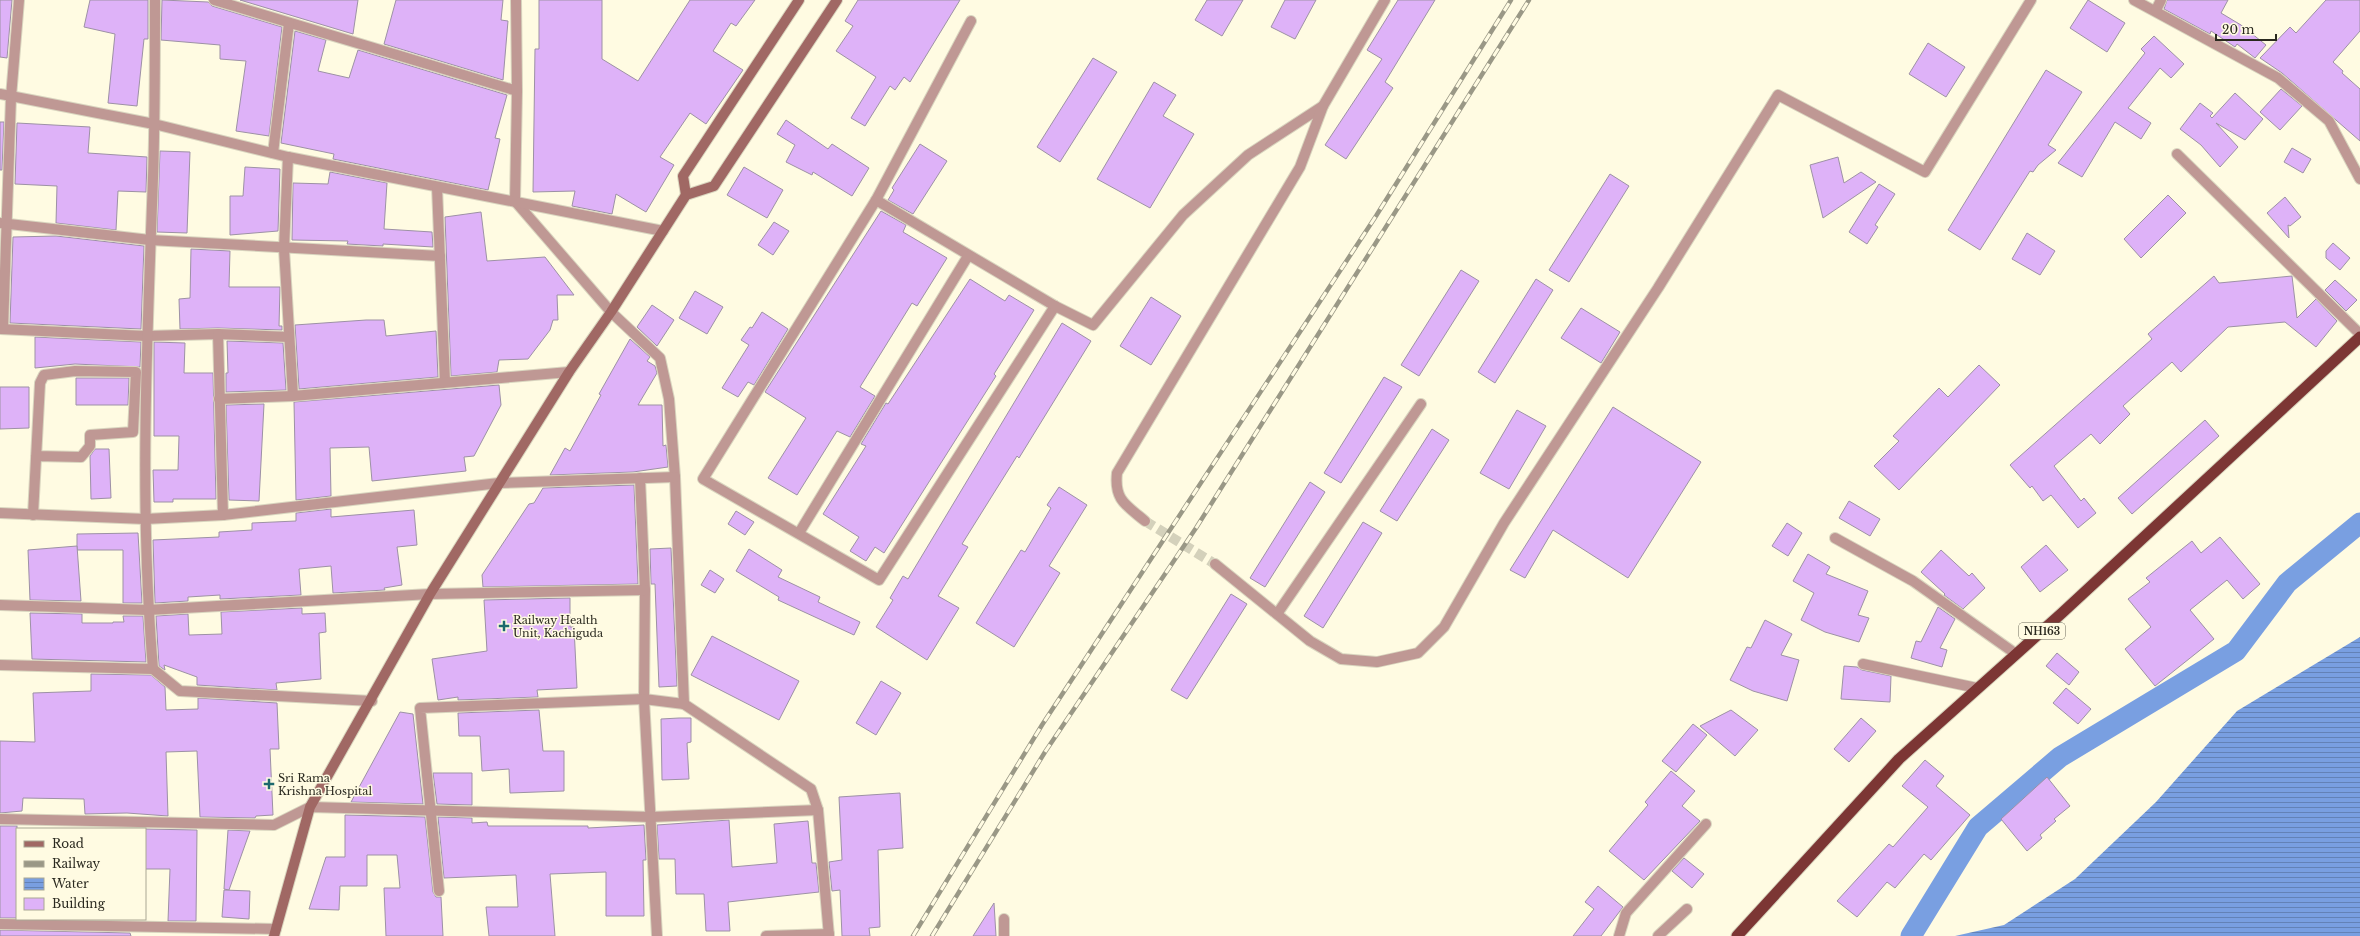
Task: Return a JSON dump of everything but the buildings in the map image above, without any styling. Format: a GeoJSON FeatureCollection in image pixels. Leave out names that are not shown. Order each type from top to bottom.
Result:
{"type":"FeatureCollection","features":[{"type":"Feature","properties":{"kind":"highway","name":"NH163"},"geometry":{"type":"LineString","coordinates":[[1737,936],[1898,759],[2016,654],[2360,337]]}},
{"type":"Feature","properties":{"kind":"main road"},"geometry":{"type":"LineString","coordinates":[[686,195],[683,176],[799,0]]}},
{"type":"Feature","properties":{"kind":"main road"},"geometry":{"type":"LineString","coordinates":[[275,933],[310,808],[372,700],[430,594],[569,372],[611,312],[686,195],[714,186],[837,0]]}},
{"type":"Feature","properties":{"kind":"street"},"geometry":{"type":"LineString","coordinates":[[18,0],[3,224],[2,329],[146,336],[218,334],[289,337]]}},
{"type":"Feature","properties":{"kind":"street"},"geometry":{"type":"LineString","coordinates":[[153,669],[148,610],[145,519],[146,336],[154,124],[155,0]]}},
{"type":"Feature","properties":{"kind":"street"},"geometry":{"type":"LineString","coordinates":[[214,0],[517,91]]}},
{"type":"Feature","properties":{"kind":"street"},"geometry":{"type":"LineString","coordinates":[[516,0],[517,91],[515,201],[611,312],[660,358],[669,398],[675,477],[684,704]]}},
{"type":"Feature","properties":{"kind":"street"},"geometry":{"type":"LineString","coordinates":[[1145,521],[1121,501],[1115,487],[1117,472],[1300,167],[1324,106],[1385,0]]}},
{"type":"Feature","properties":{"kind":"street"},"geometry":{"type":"LineString","coordinates":[[1216,564],[1310,641],[1341,659],[1377,662],[1418,653],[1444,628],[1504,522],[1658,288],[1778,95],[1925,172],[2031,0]]}},
{"type":"Feature","properties":{"kind":"street"},"geometry":{"type":"LineString","coordinates":[[2134,0],[2156,10],[2278,78],[2329,121],[2360,179]]}},
{"type":"Feature","properties":{"kind":"street"},"geometry":{"type":"LineString","coordinates":[[2156,10],[2162,0]]}},
{"type":"Feature","properties":{"kind":"street"},"geometry":{"type":"LineString","coordinates":[[971,21],[876,200],[703,479],[879,580],[1055,306]]}},
{"type":"Feature","properties":{"kind":"street"},"geometry":{"type":"LineString","coordinates":[[273,153],[289,23]]}},
{"type":"Feature","properties":{"kind":"street"},"geometry":{"type":"LineString","coordinates":[[0,94],[154,124],[288,157],[663,231]]}},
{"type":"Feature","properties":{"kind":"street"},"geometry":{"type":"LineString","coordinates":[[876,200],[968,256],[1055,306],[1093,325],[1183,215],[1248,155],[1324,106]]}},
{"type":"Feature","properties":{"kind":"street"},"geometry":{"type":"LineString","coordinates":[[2177,154],[2360,334]]}},
{"type":"Feature","properties":{"kind":"street"},"geometry":{"type":"LineString","coordinates":[[288,157],[284,249],[293,396]]}},
{"type":"Feature","properties":{"kind":"street"},"geometry":{"type":"LineString","coordinates":[[437,187],[445,382]]}},
{"type":"Feature","properties":{"kind":"street"},"geometry":{"type":"LineString","coordinates":[[3,224],[150,240],[284,249],[440,256]]}},
{"type":"Feature","properties":{"kind":"street"},"geometry":{"type":"LineString","coordinates":[[799,533],[968,256]]}},
{"type":"Feature","properties":{"kind":"street"},"geometry":{"type":"LineString","coordinates":[[218,334],[223,515]]}},
{"type":"Feature","properties":{"kind":"street"},"geometry":{"type":"LineString","coordinates":[[33,515],[36,456],[40,383],[44,375],[76,370],[136,372],[133,386],[133,432],[90,435],[90,446],[81,457],[36,456]]}},
{"type":"Feature","properties":{"kind":"street"},"geometry":{"type":"LineString","coordinates":[[219,399],[293,396],[569,372]]}},
{"type":"Feature","properties":{"kind":"street"},"geometry":{"type":"LineString","coordinates":[[133,386],[146,386]]}},
{"type":"Feature","properties":{"kind":"street"},"geometry":{"type":"LineString","coordinates":[[1277,614],[1421,404]]}},
{"type":"Feature","properties":{"kind":"street"},"geometry":{"type":"LineString","coordinates":[[0,513],[145,519],[223,515],[499,483],[675,477]]}},
{"type":"Feature","properties":{"kind":"street"},"geometry":{"type":"LineString","coordinates":[[640,478],[645,590],[644,699],[657,936]]}},
{"type":"Feature","properties":{"kind":"street"},"geometry":{"type":"LineString","coordinates":[[1835,538],[1913,581],[2016,654]]}},
{"type":"Feature","properties":{"kind":"street"},"geometry":{"type":"LineString","coordinates":[[0,605],[148,610],[430,594],[645,590]]}},
{"type":"Feature","properties":{"kind":"street"},"geometry":{"type":"LineString","coordinates":[[1863,664],[1978,688]]}},
{"type":"Feature","properties":{"kind":"street"},"geometry":{"type":"LineString","coordinates":[[0,665],[153,669],[180,691],[372,700]]}},
{"type":"Feature","properties":{"kind":"street"},"geometry":{"type":"LineString","coordinates":[[439,891],[420,708],[644,699],[684,704],[811,789],[818,810],[829,935],[766,936]]}},
{"type":"Feature","properties":{"kind":"street"},"geometry":{"type":"LineString","coordinates":[[0,818],[274,825],[310,808],[651,817],[818,810]]}},
{"type":"Feature","properties":{"kind":"street"},"geometry":{"type":"LineString","coordinates":[[1619,936],[1626,913],[1706,824]]}},
{"type":"Feature","properties":{"kind":"street"},"geometry":{"type":"LineString","coordinates":[[1658,936],[1687,909]]}},
{"type":"Feature","properties":{"kind":"street"},"geometry":{"type":"LineString","coordinates":[[1004,919],[1004,936]]}},
{"type":"Feature","properties":{"kind":"street"},"geometry":{"type":"LineString","coordinates":[[0,924],[275,933]]}},
{"type":"Feature","properties":{"kind":"water"},"geometry":{"type":"Polygon","coordinates":[[[2360,637],[2360,936],[1955,936],[2004,925],[2075,879],[2156,802],[2237,711],[2360,637]]]}},
{"type":"Feature","properties":{"kind":"waterway"},"geometry":{"type":"LineString","coordinates":[[1911,936],[1978,827],[2060,757],[2236,651],[2287,583],[2360,523]]}},
{"type":"Feature","properties":{"kind":"tunnel"},"geometry":{"type":"LineString","coordinates":[[1145,521],[1215,564]]}},
{"type":"Feature","properties":{"kind":"railway"},"geometry":{"type":"LineString","coordinates":[[913,936],[1042,725],[1376,216],[1511,0]]}},
{"type":"Feature","properties":{"kind":"railway"},"geometry":{"type":"LineString","coordinates":[[932,936],[1045,752],[1196,528],[1529,0]]}},
{"type":"Feature","properties":{"kind":"place","name":"Railway Health Unit, Kachiguda"},"geometry":{"type":"Point","coordinates":[504,626]}},
{"type":"Feature","properties":{"kind":"place","name":"Sri Rama Krishna Hospital"},"geometry":{"type":"Point","coordinates":[269,784]}}]}
